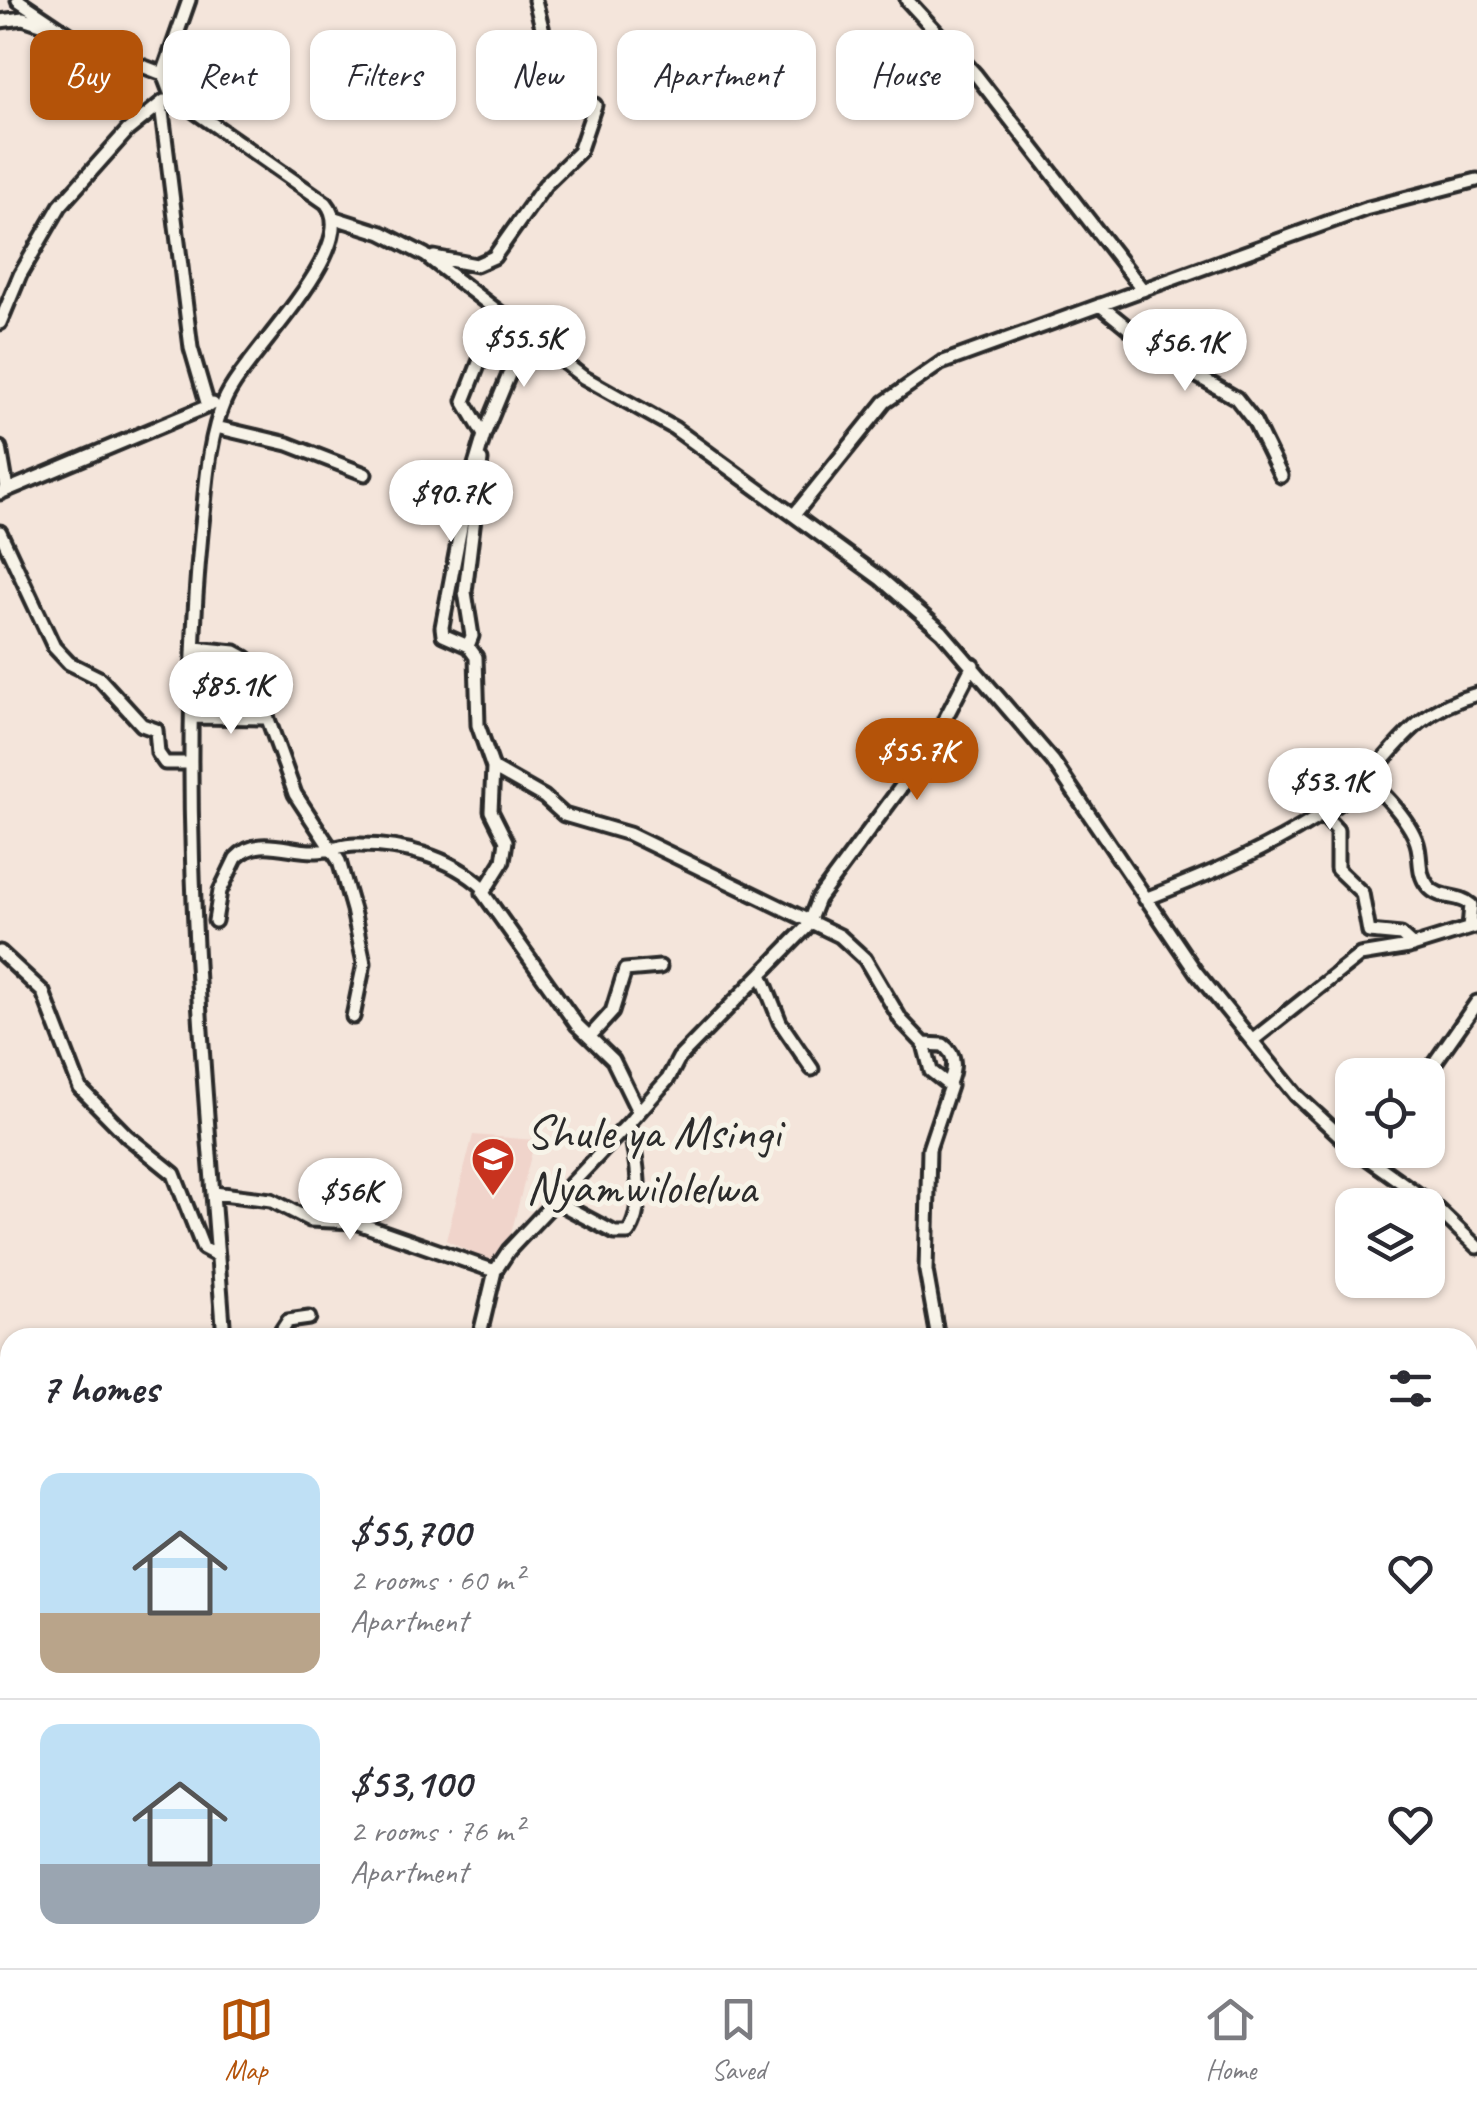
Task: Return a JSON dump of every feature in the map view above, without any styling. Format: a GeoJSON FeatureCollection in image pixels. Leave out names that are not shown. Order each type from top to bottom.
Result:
{"type":"FeatureCollection","features":[{"type":"Feature","properties":{"kind":"street"},"geometry":{"type":"LineString","coordinates":[[18,0],[58,30]]}},
{"type":"Feature","properties":{"kind":"street"},"geometry":{"type":"LineString","coordinates":[[179,30],[189,0]]}},
{"type":"Feature","properties":{"kind":"street"},"geometry":{"type":"LineString","coordinates":[[426,255],[476,265],[494,257],[545,185],[580,152],[595,105],[555,78],[535,0]]}},
{"type":"Feature","properties":{"kind":"street"},"geometry":{"type":"LineString","coordinates":[[907,0],[976,75],[1143,290]]}},
{"type":"Feature","properties":{"kind":"street"},"geometry":{"type":"LineString","coordinates":[[0,22],[23,18],[58,30]]}},
{"type":"Feature","properties":{"kind":"street"},"geometry":{"type":"LineString","coordinates":[[0,323],[20,275],[60,206],[128,130],[163,102]]}},
{"type":"Feature","properties":{"kind":"street"},"geometry":{"type":"LineString","coordinates":[[168,120],[190,348],[208,406]]}},
{"type":"Feature","properties":{"kind":"street"},"geometry":{"type":"LineString","coordinates":[[197,120],[326,203],[335,218],[333,237],[319,269],[225,399],[216,427],[199,556],[191,763],[195,910],[223,1328]]}},
{"type":"Feature","properties":{"kind":"street"},"geometry":{"type":"LineString","coordinates":[[794,516],[865,424],[912,381],[968,351],[1364,209],[1477,180]]}},
{"type":"Feature","properties":{"kind":"street"},"geometry":{"type":"LineString","coordinates":[[335,218],[382,233],[426,255],[583,377],[661,418],[890,587],[972,665],[1054,761],[1187,961],[1309,1110],[1335,1131]]}},
{"type":"Feature","properties":{"kind":"street"},"geometry":{"type":"LineString","coordinates":[[1100,305],[1164,357],[1236,398],[1254,421],[1281,476]]}},
{"type":"Feature","properties":{"kind":"street"},"geometry":{"type":"LineString","coordinates":[[484,435],[464,402],[482,354],[503,333],[508,316]]}},
{"type":"Feature","properties":{"kind":"street"},"geometry":{"type":"LineString","coordinates":[[484,888],[498,872],[506,850],[505,832],[491,810],[494,768],[479,731],[476,658],[468,646],[443,636],[442,627],[484,435],[528,331]]}},
{"type":"Feature","properties":{"kind":"street"},"geometry":{"type":"LineString","coordinates":[[0,448],[3,491],[225,399]]}},
{"type":"Feature","properties":{"kind":"street"},"geometry":{"type":"LineString","coordinates":[[216,427],[288,444],[365,474]]}},
{"type":"Feature","properties":{"kind":"street"},"geometry":{"type":"LineString","coordinates":[[468,646],[472,636],[465,592],[478,502],[480,450]]}},
{"type":"Feature","properties":{"kind":"street"},"geometry":{"type":"LineString","coordinates":[[0,532],[54,647],[69,663],[99,678],[142,724],[156,730],[158,753],[165,763],[191,763]]}},
{"type":"Feature","properties":{"kind":"street"},"geometry":{"type":"LineString","coordinates":[[195,648],[234,652],[246,658],[295,794],[332,849],[364,952],[352,1018]]}},
{"type":"Feature","properties":{"kind":"street"},"geometry":{"type":"LineString","coordinates":[[481,1328],[494,1271],[630,1123],[638,1108],[668,1078],[679,1058],[812,920],[818,899],[930,748],[972,665]]}},
{"type":"Feature","properties":{"kind":"street"},"geometry":{"type":"LineString","coordinates":[[1146,899],[1206,876],[1322,814],[1363,782],[1412,726],[1445,705],[1477,694]]}},
{"type":"Feature","properties":{"kind":"street"},"geometry":{"type":"LineString","coordinates":[[194,717],[268,718]]}},
{"type":"Feature","properties":{"kind":"street"},"geometry":{"type":"LineString","coordinates":[[494,768],[576,821],[629,834],[812,920],[866,959],[901,1020],[924,1044],[931,1071],[949,1083]]}},
{"type":"Feature","properties":{"kind":"street"},"geometry":{"type":"LineString","coordinates":[[1253,1040],[1360,955],[1413,946],[1473,927],[1471,905],[1461,898],[1440,895],[1426,884],[1414,836],[1380,788],[1363,782]]}},
{"type":"Feature","properties":{"kind":"street"},"geometry":{"type":"LineString","coordinates":[[1322,814],[1337,830],[1337,869],[1362,893],[1369,932],[1401,935],[1413,946]]}},
{"type":"Feature","properties":{"kind":"street"},"geometry":{"type":"LineString","coordinates":[[215,921],[220,891],[240,853],[264,846],[332,849],[362,845],[426,853],[456,867],[484,888],[486,899],[530,963],[577,1025],[592,1035],[613,1060],[638,1108]]}},
{"type":"Feature","properties":{"kind":"street"},"geometry":{"type":"LineString","coordinates":[[789,912],[790,944]]}},
{"type":"Feature","properties":{"kind":"street"},"geometry":{"type":"LineString","coordinates":[[0,952],[32,977],[42,992],[80,1088],[127,1136],[174,1174],[203,1248],[218,1256]]}},
{"type":"Feature","properties":{"kind":"street"},"geometry":{"type":"LineString","coordinates":[[592,1035],[612,1012],[625,970],[660,967]]}},
{"type":"Feature","properties":{"kind":"street"},"geometry":{"type":"LineString","coordinates":[[762,974],[780,1022],[812,1070]]}},
{"type":"Feature","properties":{"kind":"street"},"geometry":{"type":"LineString","coordinates":[[1438,1058],[1477,1002]]}},
{"type":"Feature","properties":{"kind":"street"},"geometry":{"type":"LineString","coordinates":[[924,1044],[948,1048],[954,1068],[929,1166],[926,1271],[936,1328]]}},
{"type":"Feature","properties":{"kind":"street"},"geometry":{"type":"LineString","coordinates":[[555,1201],[615,1233],[628,1233],[634,1224],[636,1175],[630,1123]]}},
{"type":"Feature","properties":{"kind":"street"},"geometry":{"type":"LineString","coordinates":[[1383,1168],[1433,1206],[1477,1247]]}},
{"type":"Feature","properties":{"kind":"street"},"geometry":{"type":"LineString","coordinates":[[214,1193],[271,1200],[310,1220],[356,1222],[494,1271]]}},
{"type":"Feature","properties":{"kind":"street"},"geometry":{"type":"LineString","coordinates":[[284,1328],[288,1321],[309,1318]]}},
{"type":"Feature","properties":{"kind":"shaded area"},"geometry":{"type":"Polygon","coordinates":[[[473,1135],[535,1140],[502,1269],[446,1240],[473,1135]]]}},
{"type":"Feature","properties":{"kind":"place","name":"Shule ya Msingi Nyamwilolelwa"},"geometry":{"type":"Point","coordinates":[493,1197]}}]}
